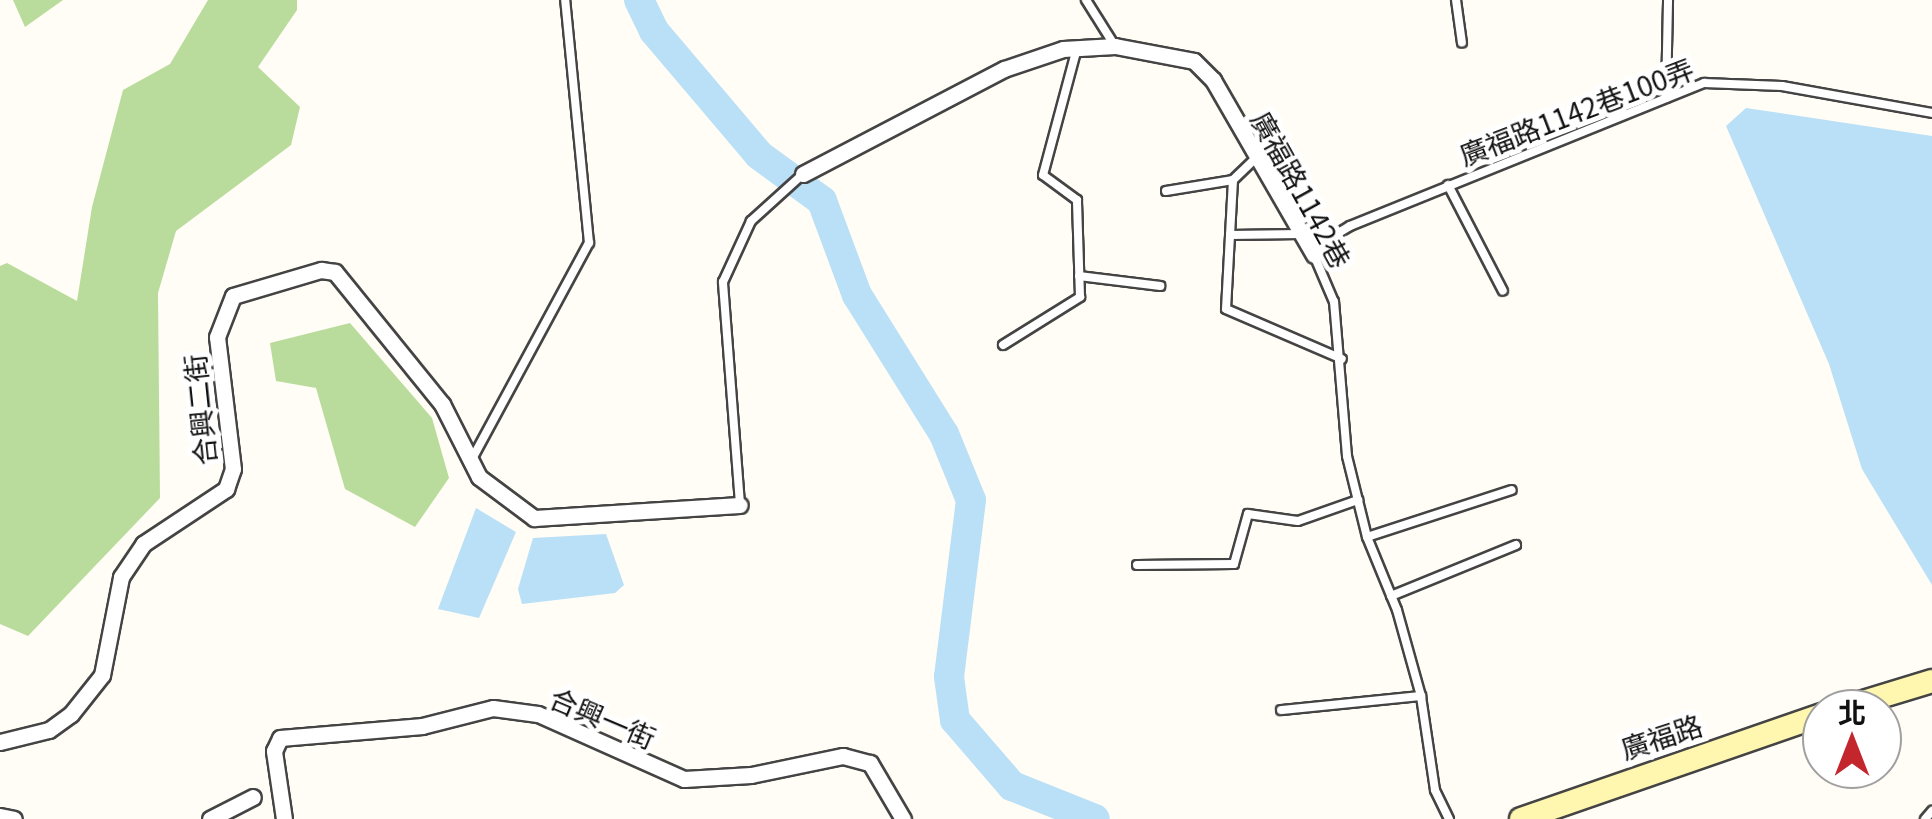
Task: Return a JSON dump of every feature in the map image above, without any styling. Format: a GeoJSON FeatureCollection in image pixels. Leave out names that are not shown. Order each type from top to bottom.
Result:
{"type":"FeatureCollection","features":[{"type":"Feature","properties":{"kind":"street","name":"廣福路1142巷"},"geometry":{"type":"LineString","coordinates":[[803,174],[944,96],[1004,68],[1077,48],[1116,46],[1194,60],[1213,80],[1314,255]]}},
{"type":"Feature","properties":{"kind":"street","name":"合興二街"},"geometry":{"type":"LineString","coordinates":[[0,742],[48,730],[71,714],[102,675],[113,647],[122,578],[142,544],[226,489],[234,469],[217,337],[234,296],[321,270],[335,272],[442,404],[479,478],[534,518],[740,505]]}},
{"type":"Feature","properties":{"kind":"street"},"geometry":{"type":"LineString","coordinates":[[1902,690],[1932,681]]}},
{"type":"Feature","properties":{"kind":"street","name":"合興一街"},"geometry":{"type":"LineString","coordinates":[[284,819],[274,751],[280,738],[422,726],[493,708],[538,714],[684,779],[752,775],[843,756],[870,763],[903,819]]}},
{"type":"Feature","properties":{"kind":"street","name":"廣福路"},"geometry":{"type":"LineString","coordinates":[[1521,819],[1802,722]]}},
{"type":"Feature","properties":{"kind":"street"},"geometry":{"type":"LineString","coordinates":[[210,819],[253,797]]}},
{"type":"Feature","properties":{"kind":"street"},"geometry":{"type":"LineString","coordinates":[[0,816],[14,819]]}},
{"type":"Feature","properties":{"kind":"lane"},"geometry":{"type":"LineString","coordinates":[[471,461],[589,243],[565,0]]}},
{"type":"Feature","properties":{"kind":"lane"},"geometry":{"type":"LineString","coordinates":[[1086,0],[1116,46]]}},
{"type":"Feature","properties":{"kind":"lane"},"geometry":{"type":"LineString","coordinates":[[1456,0],[1462,43]]}},
{"type":"Feature","properties":{"kind":"lane"},"geometry":{"type":"LineString","coordinates":[[1666,98],[1668,0]]}},
{"type":"Feature","properties":{"kind":"lane"},"geometry":{"type":"LineString","coordinates":[[1003,345],[1080,297],[1078,200],[1043,175],[1077,48]]}},
{"type":"Feature","properties":{"kind":"lane","name":"廣福路1142巷100弄"},"geometry":{"type":"LineString","coordinates":[[1314,255],[1350,226],[1704,82],[1740,80],[1932,113]]}},
{"type":"Feature","properties":{"kind":"lane"},"geometry":{"type":"LineString","coordinates":[[1166,191],[1233,180],[1257,157]]}},
{"type":"Feature","properties":{"kind":"lane"},"geometry":{"type":"LineString","coordinates":[[740,505],[723,282],[751,222],[784,187],[803,174]]}},
{"type":"Feature","properties":{"kind":"lane"},"geometry":{"type":"LineString","coordinates":[[1233,180],[1226,308],[1342,359]]}},
{"type":"Feature","properties":{"kind":"lane"},"geometry":{"type":"LineString","coordinates":[[1448,185],[1503,291]]}},
{"type":"Feature","properties":{"kind":"lane"},"geometry":{"type":"LineString","coordinates":[[1230,236],[1301,234]]}},
{"type":"Feature","properties":{"kind":"lane","name":"廣福路1142巷"},"geometry":{"type":"LineString","coordinates":[[1314,255],[1334,302],[1348,456],[1358,500],[1367,537],[1392,596],[1420,696],[1435,790],[1449,819]]}},
{"type":"Feature","properties":{"kind":"lane"},"geometry":{"type":"LineString","coordinates":[[1080,276],[1160,286]]}},
{"type":"Feature","properties":{"kind":"lane"},"geometry":{"type":"LineString","coordinates":[[1367,537],[1512,490]]}},
{"type":"Feature","properties":{"kind":"lane"},"geometry":{"type":"LineString","coordinates":[[1137,565],[1234,564],[1248,514],[1298,521],[1358,500]]}},
{"type":"Feature","properties":{"kind":"lane"},"geometry":{"type":"LineString","coordinates":[[1392,596],[1516,545]]}},
{"type":"Feature","properties":{"kind":"lane"},"geometry":{"type":"LineString","coordinates":[[1281,710],[1420,696]]}},
{"type":"Feature","properties":{"kind":"lane"},"geometry":{"type":"LineString","coordinates":[[1924,819],[1932,810]]}},
{"type":"Feature","properties":{"kind":"green space"},"geometry":{"type":"Polygon","coordinates":[[[13,0],[63,0],[25,27],[13,0]]]}},
{"type":"Feature","properties":{"kind":"green space"},"geometry":{"type":"Polygon","coordinates":[[[208,0],[297,0],[297,10],[258,67],[300,107],[291,145],[176,231],[158,293],[160,498],[28,636],[0,624],[0,266],[7,263],[77,301],[92,207],[123,90],[170,64],[208,0]]]}},
{"type":"Feature","properties":{"kind":"green space"},"geometry":{"type":"Polygon","coordinates":[[[350,323],[432,418],[449,478],[415,527],[345,489],[316,388],[276,381],[270,343],[350,323]]]}},
{"type":"Feature","properties":{"kind":"water"},"geometry":{"type":"Polygon","coordinates":[[[1746,108],[1932,136],[1932,585],[1862,469],[1829,364],[1726,126],[1746,108]]]}},
{"type":"Feature","properties":{"kind":"water"},"geometry":{"type":"Polygon","coordinates":[[[476,508],[516,532],[479,618],[438,609],[476,508]]]}},
{"type":"Feature","properties":{"kind":"water"},"geometry":{"type":"Polygon","coordinates":[[[606,534],[624,585],[615,593],[522,604],[518,589],[533,538],[606,534]]]}},
{"type":"Feature","properties":{"kind":"waterway"},"geometry":{"type":"LineString","coordinates":[[639,0],[654,31],[759,155],[822,201],[857,295],[944,434],[971,500],[949,677],[955,720],[1012,786],[1095,819]]}}]}
